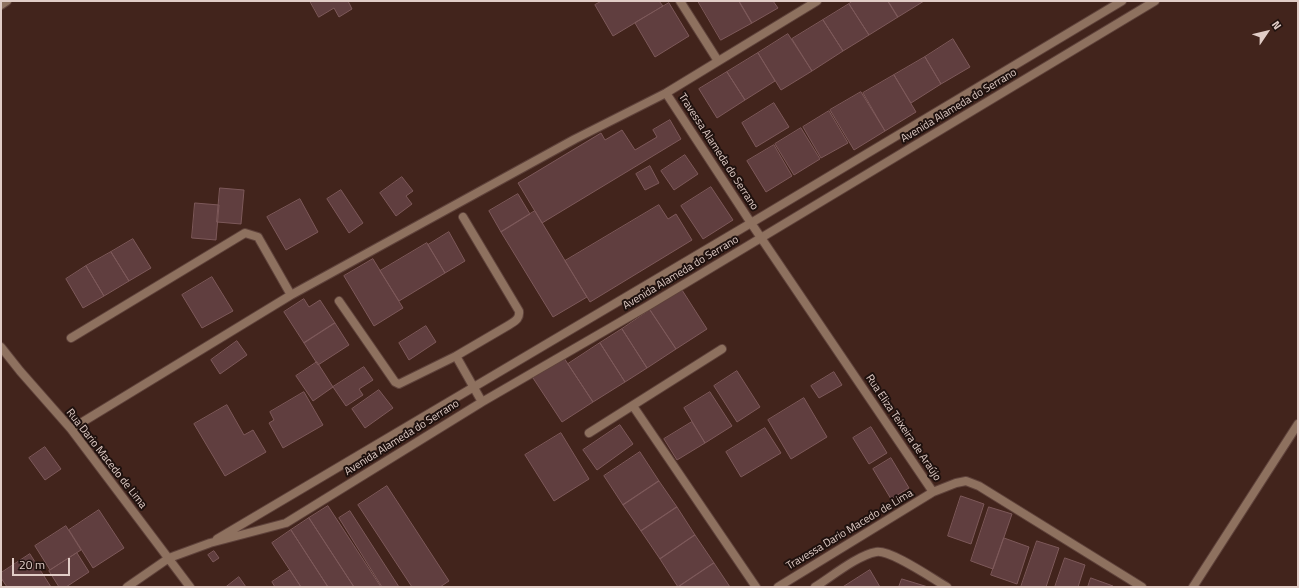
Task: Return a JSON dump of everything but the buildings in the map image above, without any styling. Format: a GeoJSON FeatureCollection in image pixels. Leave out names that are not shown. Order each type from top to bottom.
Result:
{"type":"FeatureCollection","features":[{"type":"Feature","properties":{"kind":"street"},"geometry":{"type":"LineString","coordinates":[[1,5],[7,1]]}},
{"type":"Feature","properties":{"kind":"street"},"geometry":{"type":"LineString","coordinates":[[680,1],[718,61]]}},
{"type":"Feature","properties":{"kind":"street"},"geometry":{"type":"LineString","coordinates":[[71,429],[291,295],[575,140],[666,93],[817,1]]}},
{"type":"Feature","properties":{"kind":"street","name":"Avenida Alameda do Serrano"},"geometry":{"type":"LineString","coordinates":[[210,543],[752,224],[1122,1]]}},
{"type":"Feature","properties":{"kind":"street","name":"Avenida Alameda do Serrano"},"geometry":{"type":"LineString","coordinates":[[127,587],[169,558],[210,543],[286,523],[482,402],[646,307],[1155,1]]}},
{"type":"Feature","properties":{"kind":"street","name":"Travessa Alameda do Serrano"},"geometry":{"type":"LineString","coordinates":[[666,93],[761,237]]}},
{"type":"Feature","properties":{"kind":"street"},"geometry":{"type":"LineString","coordinates":[[339,300],[395,382],[398,384],[456,356],[517,320],[519,311],[463,217]]}},
{"type":"Feature","properties":{"kind":"street"},"geometry":{"type":"LineString","coordinates":[[71,338],[244,233],[258,236],[291,295]]}},
{"type":"Feature","properties":{"kind":"street","name":"Rua Eliza Teixeira de Araújo"},"geometry":{"type":"LineString","coordinates":[[761,237],[933,492],[956,482],[966,481],[979,486],[1142,587]]}},
{"type":"Feature","properties":{"kind":"street","name":"Rua Dario Macedo de Lima"},"geometry":{"type":"LineString","coordinates":[[1,347],[71,429],[190,587]]}},
{"type":"Feature","properties":{"kind":"street"},"geometry":{"type":"LineString","coordinates":[[589,433],[722,349]]}},
{"type":"Feature","properties":{"kind":"street"},"geometry":{"type":"LineString","coordinates":[[456,356],[482,402]]}},
{"type":"Feature","properties":{"kind":"street"},"geometry":{"type":"LineString","coordinates":[[633,406],[756,587]]}},
{"type":"Feature","properties":{"kind":"street"},"geometry":{"type":"LineString","coordinates":[[1193,587],[1298,424]]}},
{"type":"Feature","properties":{"kind":"street","name":"Travessa Dario Macedo de Lima"},"geometry":{"type":"LineString","coordinates":[[778,587],[933,492]]}},
{"type":"Feature","properties":{"kind":"street"},"geometry":{"type":"LineString","coordinates":[[815,587],[861,558],[877,551],[889,553],[899,558],[947,587]]}}]}
